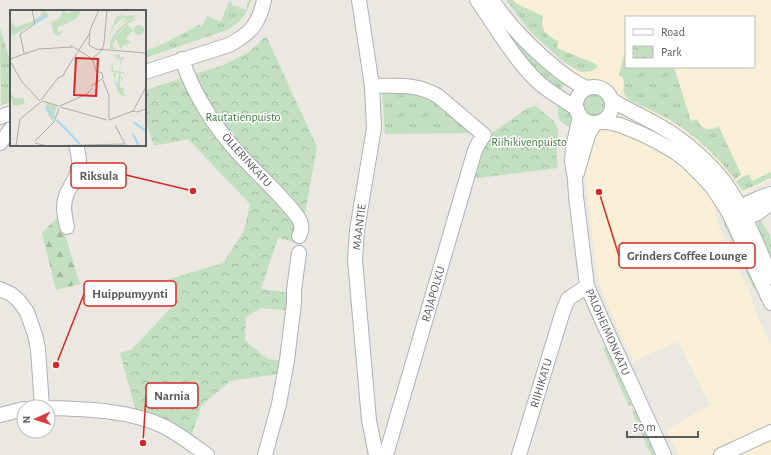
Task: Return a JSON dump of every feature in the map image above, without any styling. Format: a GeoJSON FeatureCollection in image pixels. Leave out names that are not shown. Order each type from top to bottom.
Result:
{"type":"FeatureCollection","features":[{"type":"Feature","properties":{"kind":"street"},"geometry":{"type":"LineString","coordinates":[[146,72],[229,45],[241,39],[247,34],[259,18],[264,0]]}},
{"type":"Feature","properties":{"kind":"street","name":"MAANTIE"},"geometry":{"type":"LineString","coordinates":[[359,0],[372,86],[374,128],[357,230],[355,260],[369,420],[376,455]]}},
{"type":"Feature","properties":{"kind":"street"},"geometry":{"type":"LineString","coordinates":[[477,0],[518,59],[536,80],[578,112],[588,122],[620,125],[642,134],[675,152],[688,162],[738,213],[771,277]]}},
{"type":"Feature","properties":{"kind":"street"},"geometry":{"type":"LineString","coordinates":[[492,0],[508,22],[534,50],[570,79],[587,88]]}},
{"type":"Feature","properties":{"kind":"street","name":"ÖLLERINKATU"},"geometry":{"type":"LineString","coordinates":[[182,59],[186,71],[201,101],[225,139],[287,203],[298,217],[302,228],[300,236]]}},
{"type":"Feature","properties":{"kind":"street","name":"RAJAPOLKU"},"geometry":{"type":"LineString","coordinates":[[372,86],[416,87],[430,92],[438,96],[484,135],[475,150],[386,455]]}},
{"type":"Feature","properties":{"kind":"street"},"geometry":{"type":"LineString","coordinates":[[578,112],[576,102],[579,95],[587,88],[594,86],[601,88],[609,94],[612,100],[612,111],[608,117],[598,122]]}},
{"type":"Feature","properties":{"kind":"street"},"geometry":{"type":"LineString","coordinates":[[612,100],[627,110],[674,134],[714,170],[723,181],[732,193],[771,303]]}},
{"type":"Feature","properties":{"kind":"street","name":"PALOHEIMONKATU"},"geometry":{"type":"LineString","coordinates":[[578,112],[572,161],[589,291],[664,455]]}},
{"type":"Feature","properties":{"kind":"street"},"geometry":{"type":"LineString","coordinates":[[0,117],[10,113]]}},
{"type":"Feature","properties":{"kind":"street","name":"PALOHEIMONKATU"},"geometry":{"type":"LineString","coordinates":[[575,179],[588,135],[598,122]]}},
{"type":"Feature","properties":{"kind":"street"},"geometry":{"type":"LineString","coordinates":[[0,129],[0,142]]}},
{"type":"Feature","properties":{"kind":"street"},"geometry":{"type":"LineString","coordinates":[[0,142],[10,130]]}},
{"type":"Feature","properties":{"kind":"street"},"geometry":{"type":"LineString","coordinates":[[68,227],[64,205],[66,196],[76,177],[79,166],[79,156],[76,146]]}},
{"type":"Feature","properties":{"kind":"street"},"geometry":{"type":"LineString","coordinates":[[738,213],[759,198],[771,194]]}},
{"type":"Feature","properties":{"kind":"street"},"geometry":{"type":"LineString","coordinates":[[738,213],[758,213],[771,203]]}},
{"type":"Feature","properties":{"kind":"street"},"geometry":{"type":"LineString","coordinates":[[265,455],[279,404],[287,360],[299,253]]}},
{"type":"Feature","properties":{"kind":"street"},"geometry":{"type":"LineString","coordinates":[[0,288],[18,300],[27,312],[38,348],[41,399]]}},
{"type":"Feature","properties":{"kind":"street","name":"RIIHIKATU"},"geometry":{"type":"LineString","coordinates":[[519,455],[568,299],[589,291]]}},
{"type":"Feature","properties":{"kind":"street"},"geometry":{"type":"LineString","coordinates":[[56,408],[90,410],[145,419],[177,434],[207,455]]}},
{"type":"Feature","properties":{"kind":"street"},"geometry":{"type":"LineString","coordinates":[[0,415],[16,411]]}},
{"type":"Feature","properties":{"kind":"street"},"geometry":{"type":"LineString","coordinates":[[721,455],[771,432]]}},
{"type":"Feature","properties":{"kind":"shaded area"},"geometry":{"type":"Polygon","coordinates":[[[506,0],[771,0],[771,180],[715,209],[719,227],[751,296],[755,311],[771,345],[771,455],[679,455],[666,430],[710,405],[678,342],[633,361],[611,313],[597,276],[572,63],[506,0]]]}},
{"type":"Feature","properties":{"kind":"green space"},"geometry":{"type":"Polygon","coordinates":[[[249,0],[251,0],[245,14],[236,24],[227,30],[146,58],[146,51],[165,43],[199,25],[202,26],[207,16],[221,22],[229,1],[232,5],[246,10],[249,0]]]}},
{"type":"Feature","properties":{"kind":"green space"},"geometry":{"type":"Polygon","coordinates":[[[488,0],[566,81],[559,94],[520,57],[488,0]]]}},
{"type":"Feature","properties":{"kind":"green space"},"geometry":{"type":"Polygon","coordinates":[[[506,0],[513,0],[517,4],[543,16],[542,25],[544,32],[558,41],[557,48],[598,65],[596,68],[592,71],[581,72],[559,58],[530,31],[506,0]]]}},
{"type":"Feature","properties":{"kind":"green space"},"geometry":{"type":"Polygon","coordinates":[[[0,28],[10,61],[10,102],[1,105],[0,28]]]}},
{"type":"Feature","properties":{"kind":"green space","name":"Rautatienpuisto"},"geometry":{"type":"Polygon","coordinates":[[[266,36],[317,147],[301,239],[296,243],[278,238],[261,289],[292,293],[290,316],[284,310],[261,308],[246,317],[245,340],[268,359],[281,361],[279,374],[230,381],[202,405],[190,439],[136,412],[120,353],[131,350],[174,305],[166,280],[223,263],[244,231],[250,204],[188,139],[154,146],[146,122],[146,90],[223,65],[249,52],[266,36]]]}},
{"type":"Feature","properties":{"kind":"green space"},"geometry":{"type":"Polygon","coordinates":[[[625,50],[625,68],[674,68],[691,121],[697,119],[701,126],[706,129],[719,127],[741,174],[735,180],[722,163],[690,134],[668,119],[629,100],[623,89],[624,80],[619,75],[625,50]]]}},
{"type":"Feature","properties":{"kind":"green space"},"geometry":{"type":"Polygon","coordinates":[[[405,91],[426,95],[476,133],[385,134],[382,92],[405,91]]]}},
{"type":"Feature","properties":{"kind":"green space"},"geometry":{"type":"Polygon","coordinates":[[[593,94],[597,95],[603,101],[603,109],[597,115],[593,116],[589,115],[583,109],[582,105],[583,101],[589,95],[593,94]]]}},
{"type":"Feature","properties":{"kind":"green space"},"geometry":{"type":"Polygon","coordinates":[[[561,103],[571,114],[572,128],[566,126],[559,119],[558,109],[561,103]]]}},
{"type":"Feature","properties":{"kind":"green space","name":"Riihikivenpuisto"},"geometry":{"type":"Polygon","coordinates":[[[535,106],[556,124],[558,129],[558,168],[470,179],[481,144],[490,134],[528,108],[535,106]]]}},
{"type":"Feature","properties":{"kind":"green space"},"geometry":{"type":"Polygon","coordinates":[[[771,172],[771,178],[743,191],[736,182],[749,174],[752,181],[771,172]]]}},
{"type":"Feature","properties":{"kind":"green space"},"geometry":{"type":"Polygon","coordinates":[[[59,216],[80,284],[56,290],[42,233],[59,216]]]}},
{"type":"Feature","properties":{"kind":"green space"},"geometry":{"type":"Polygon","coordinates":[[[760,220],[771,239],[771,266],[758,228],[758,223],[760,220]]]}},
{"type":"Feature","properties":{"kind":"green space"},"geometry":{"type":"Polygon","coordinates":[[[729,221],[757,285],[754,289],[724,224],[725,222],[729,221]]]}},
{"type":"Feature","properties":{"kind":"green space"},"geometry":{"type":"Polygon","coordinates":[[[606,347],[632,405],[629,406],[603,348],[606,347]]]}},
{"type":"Feature","properties":{"kind":"green space"},"geometry":{"type":"Polygon","coordinates":[[[635,410],[655,455],[651,455],[632,412],[635,410]]]}},
{"type":"Feature","properties":{"kind":"place","name":"Riksula"},"geometry":{"type":"Point","coordinates":[193,191]}},
{"type":"Feature","properties":{"kind":"place","name":"Grinders Coffee Lounge"},"geometry":{"type":"Point","coordinates":[599,192]}},
{"type":"Feature","properties":{"kind":"place","name":"Huippumyynti"},"geometry":{"type":"Point","coordinates":[56,365]}},
{"type":"Feature","properties":{"kind":"place","name":"Narnia"},"geometry":{"type":"Point","coordinates":[143,443]}}]}
